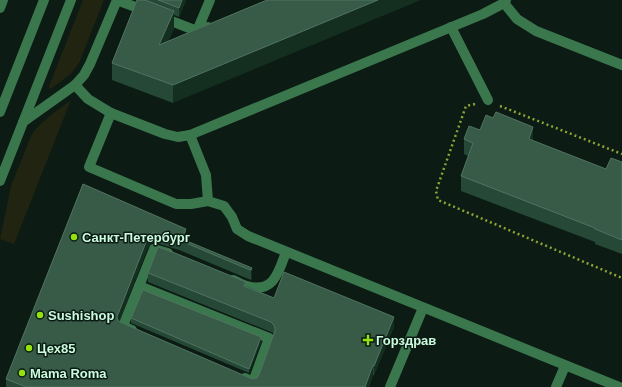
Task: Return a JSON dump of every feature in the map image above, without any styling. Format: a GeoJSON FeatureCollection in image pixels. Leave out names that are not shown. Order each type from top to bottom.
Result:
{"type":"FeatureCollection","features":[{"type":"Feature","properties":{"kind":"street"},"geometry":{"type":"LineString","coordinates":[[0,8],[3,0]]}},
{"type":"Feature","properties":{"kind":"street"},"geometry":{"type":"LineString","coordinates":[[0,112],[44,0]]}},
{"type":"Feature","properties":{"kind":"street"},"geometry":{"type":"LineString","coordinates":[[0,181],[71,0]]}},
{"type":"Feature","properties":{"kind":"street"},"geometry":{"type":"LineString","coordinates":[[24,122],[75,85],[84,75],[117,0],[197,31],[218,22]]}},
{"type":"Feature","properties":{"kind":"street"},"geometry":{"type":"LineString","coordinates":[[197,31],[210,0]]}},
{"type":"Feature","properties":{"kind":"street"},"geometry":{"type":"LineString","coordinates":[[75,85],[88,99],[111,113],[164,134],[178,137],[190,135],[483,14],[505,1],[517,18],[536,30],[622,65]]}},
{"type":"Feature","properties":{"kind":"street"},"geometry":{"type":"LineString","coordinates":[[452,27],[488,100]]}},
{"type":"Feature","properties":{"kind":"street"},"geometry":{"type":"LineString","coordinates":[[111,113],[89,167],[176,204],[191,204],[208,201],[224,206],[232,217],[237,229],[248,236],[619,387]]}},
{"type":"Feature","properties":{"kind":"street"},"geometry":{"type":"LineString","coordinates":[[190,135],[206,175],[208,201]]}},
{"type":"Feature","properties":{"kind":"street"},"geometry":{"type":"LineString","coordinates":[[144,335],[122,326],[154,249],[177,256]]}},
{"type":"Feature","properties":{"kind":"street"},"geometry":{"type":"LineString","coordinates":[[227,277],[248,286],[260,287],[270,284],[278,274],[286,252]]}},
{"type":"Feature","properties":{"kind":"street"},"geometry":{"type":"LineString","coordinates":[[139,286],[269,338],[253,382],[238,375]]}},
{"type":"Feature","properties":{"kind":"street"},"geometry":{"type":"LineString","coordinates":[[390,387],[423,308]]}},
{"type":"Feature","properties":{"kind":"street"},"geometry":{"type":"LineString","coordinates":[[556,387],[565,366]]}},
{"type":"Feature","properties":{"kind":"path"},"geometry":{"type":"LineString","coordinates":[[622,154],[488,100],[466,106],[436,191],[438,200],[622,278]]}},
{"type":"Feature","properties":{"kind":"green space"},"geometry":{"type":"Polygon","coordinates":[[[83,0],[104,0],[77,66],[68,76],[50,89],[49,86],[83,0]]]}},
{"type":"Feature","properties":{"kind":"green space"},"geometry":{"type":"Polygon","coordinates":[[[71,100],[14,244],[0,239],[11,186],[31,136],[44,121],[71,100]]]}},
{"type":"Feature","properties":{"kind":"building"},"geometry":{"type":"Polygon","coordinates":[[[137,0],[145,0],[174,11],[159,45],[267,0],[378,0],[173,85],[112,63],[137,0]]]}},
{"type":"Feature","properties":{"kind":"building"},"geometry":{"type":"Polygon","coordinates":[[[158,0],[182,0],[179,8],[158,0]]]}},
{"type":"Feature","properties":{"kind":"building"},"geometry":{"type":"Polygon","coordinates":[[[496,112],[533,127],[529,139],[606,169],[611,158],[622,162],[622,240],[461,176],[473,143],[464,139],[469,126],[480,130],[486,115],[493,118],[496,112]]]}},
{"type":"Feature","properties":{"kind":"building"},"geometry":{"type":"Polygon","coordinates":[[[83,184],[186,229],[182,239],[252,268],[250,270],[179,240],[152,233],[148,237],[117,317],[120,322],[250,378],[257,378],[275,331],[274,325],[271,322],[148,273],[158,247],[246,282],[244,286],[274,298],[284,272],[394,317],[365,387],[26,387],[6,379],[83,184]]]}},
{"type":"Feature","properties":{"kind":"building"},"geometry":{"type":"Polygon","coordinates":[[[143,290],[261,337],[249,369],[131,318],[143,290]]]}},
{"type":"Feature","properties":{"kind":"place","name":"Санкт-Петербург"},"geometry":{"type":"Point","coordinates":[74,237]}},
{"type":"Feature","properties":{"kind":"place","name":"Sushishop"},"geometry":{"type":"Point","coordinates":[40,315]}},
{"type":"Feature","properties":{"kind":"place","name":"Горздрав"},"geometry":{"type":"Point","coordinates":[368,340]}},
{"type":"Feature","properties":{"kind":"place","name":"Цех85"},"geometry":{"type":"Point","coordinates":[29,348]}},
{"type":"Feature","properties":{"kind":"place","name":"Mama Roma"},"geometry":{"type":"Point","coordinates":[22,373]}}]}
